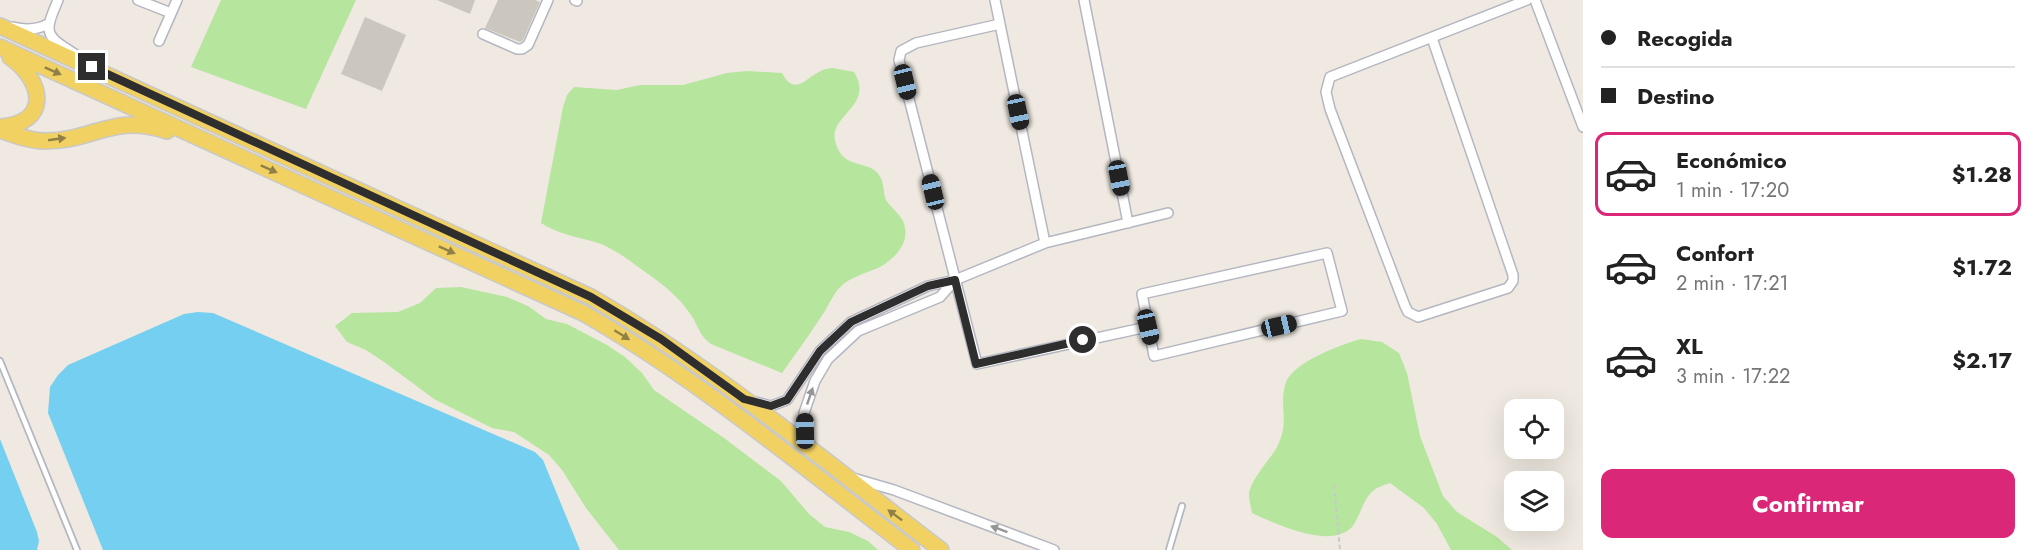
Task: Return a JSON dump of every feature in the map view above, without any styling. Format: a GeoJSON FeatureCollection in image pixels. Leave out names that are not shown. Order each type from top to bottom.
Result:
{"type":"FeatureCollection","features":[{"type":"Feature","properties":{"kind":"main road"},"geometry":{"type":"LineString","coordinates":[[0,24],[591,297],[661,339],[744,399],[941,550]]}},
{"type":"Feature","properties":{"kind":"main road"},"geometry":{"type":"LineString","coordinates":[[0,49],[27,71],[35,86],[38,100],[36,107],[27,117],[0,129]]}},
{"type":"Feature","properties":{"kind":"main road"},"geometry":{"type":"LineString","coordinates":[[0,49],[563,304],[613,330],[710,395],[912,550]]}},
{"type":"Feature","properties":{"kind":"main road"},"geometry":{"type":"LineString","coordinates":[[0,129],[15,136],[44,141],[77,136],[122,124],[136,124],[150,126],[239,156]]}},
{"type":"Feature","properties":{"kind":"street"},"geometry":{"type":"LineString","coordinates":[[58,0],[48,24],[49,32],[54,40],[111,75]]}},
{"type":"Feature","properties":{"kind":"street"},"geometry":{"type":"LineString","coordinates":[[138,0],[171,13]]}},
{"type":"Feature","properties":{"kind":"street"},"geometry":{"type":"LineString","coordinates":[[159,41],[177,0]]}},
{"type":"Feature","properties":{"kind":"street"},"geometry":{"type":"LineString","coordinates":[[483,34],[516,49],[522,49],[528,45],[548,0]]}},
{"type":"Feature","properties":{"kind":"street"},"geometry":{"type":"LineString","coordinates":[[995,0],[1045,243]]}},
{"type":"Feature","properties":{"kind":"street"},"geometry":{"type":"LineString","coordinates":[[1084,0],[1128,223]]}},
{"type":"Feature","properties":{"kind":"street"},"geometry":{"type":"LineString","coordinates":[[1432,38],[1513,275],[1513,281],[1508,288],[1418,317],[1408,312],[1330,109],[1326,92],[1330,76],[1527,0]]}},
{"type":"Feature","properties":{"kind":"street"},"geometry":{"type":"LineString","coordinates":[[1535,0],[1583,127]]}},
{"type":"Feature","properties":{"kind":"street"},"geometry":{"type":"LineString","coordinates":[[0,24],[26,29],[41,28],[48,24]]}},
{"type":"Feature","properties":{"kind":"street"},"geometry":{"type":"LineString","coordinates":[[1000,24],[916,43],[901,51],[900,60],[976,364],[1148,327]]}},
{"type":"Feature","properties":{"kind":"street"},"geometry":{"type":"LineString","coordinates":[[813,452],[805,431],[804,413],[815,381],[851,322],[928,286],[955,280],[1045,243],[1168,213]]}},
{"type":"Feature","properties":{"kind":"street"},"geometry":{"type":"LineString","coordinates":[[1327,253],[1342,311],[1154,356],[1148,327],[1142,294],[1327,253]]}},
{"type":"Feature","properties":{"kind":"street"},"geometry":{"type":"LineString","coordinates":[[744,399],[771,406],[787,400],[820,351],[839,340],[940,297],[955,280]]}},
{"type":"Feature","properties":{"kind":"street"},"geometry":{"type":"LineString","coordinates":[[913,294],[917,307]]}},
{"type":"Feature","properties":{"kind":"street"},"geometry":{"type":"LineString","coordinates":[[842,474],[894,490],[1054,550]]}},
{"type":"Feature","properties":{"kind":"lane"},"geometry":{"type":"LineString","coordinates":[[0,361],[77,550]]}},
{"type":"Feature","properties":{"kind":"lane"},"geometry":{"type":"LineString","coordinates":[[1169,550],[1182,506]]}},
{"type":"Feature","properties":{"kind":"path"},"geometry":{"type":"LineString","coordinates":[[1334,485],[1340,550]]}},
{"type":"Feature","properties":{"kind":"green space"},"geometry":{"type":"Polygon","coordinates":[[[221,0],[356,0],[306,109],[191,67],[221,0]]]}},
{"type":"Feature","properties":{"kind":"green space"},"geometry":{"type":"Polygon","coordinates":[[[833,68],[854,72],[859,83],[856,102],[838,124],[835,132],[839,150],[850,161],[871,168],[881,178],[886,200],[903,221],[904,243],[890,260],[841,286],[782,373],[711,344],[702,336],[689,312],[676,297],[661,283],[622,255],[601,244],[562,233],[541,223],[563,107],[567,95],[574,87],[617,90],[640,85],[683,85],[727,73],[747,71],[782,73],[787,80],[796,85],[823,70],[833,68]]]}},
{"type":"Feature","properties":{"kind":"green space"},"geometry":{"type":"Polygon","coordinates":[[[461,287],[507,297],[528,306],[546,319],[567,324],[607,345],[625,357],[642,373],[654,390],[781,481],[809,514],[825,527],[849,532],[868,541],[878,550],[619,550],[549,455],[514,432],[492,428],[434,399],[366,350],[347,342],[335,326],[352,313],[398,312],[420,303],[436,288],[461,287]]]}},
{"type":"Feature","properties":{"kind":"green space"},"geometry":{"type":"Polygon","coordinates":[[[1361,339],[1382,342],[1399,353],[1407,373],[1420,436],[1443,496],[1457,512],[1497,537],[1512,550],[1451,550],[1437,524],[1424,508],[1390,483],[1377,488],[1370,494],[1352,527],[1330,536],[1303,533],[1252,513],[1250,489],[1281,438],[1284,423],[1283,394],[1289,377],[1306,362],[1361,339]]]}},
{"type":"Feature","properties":{"kind":"water"},"geometry":{"type":"Polygon","coordinates":[[[213,313],[535,452],[543,460],[580,550],[103,550],[48,413],[50,387],[68,365],[184,314],[213,313]]]}},
{"type":"Feature","properties":{"kind":"water"},"geometry":{"type":"Polygon","coordinates":[[[0,439],[37,532],[39,541],[37,550],[0,550],[0,439]]]}},
{"type":"Feature","properties":{"kind":"building"},"geometry":{"type":"Polygon","coordinates":[[[437,0],[475,0],[470,14],[437,0]]]}},
{"type":"Feature","properties":{"kind":"building"},"geometry":{"type":"Polygon","coordinates":[[[498,0],[540,2],[520,42],[485,28],[498,0]]]}},
{"type":"Feature","properties":{"kind":"building"},"geometry":{"type":"Polygon","coordinates":[[[365,17],[406,35],[382,91],[341,74],[365,17]]]}},
{"type":"Feature","properties":{"kind":"route"},"geometry":{"type":"LineString","coordinates":[[92,67],[591,297],[661,339],[744,399],[771,406],[787,400],[820,351],[851,322],[928,286],[955,280],[976,364],[1083,340]]}}]}
